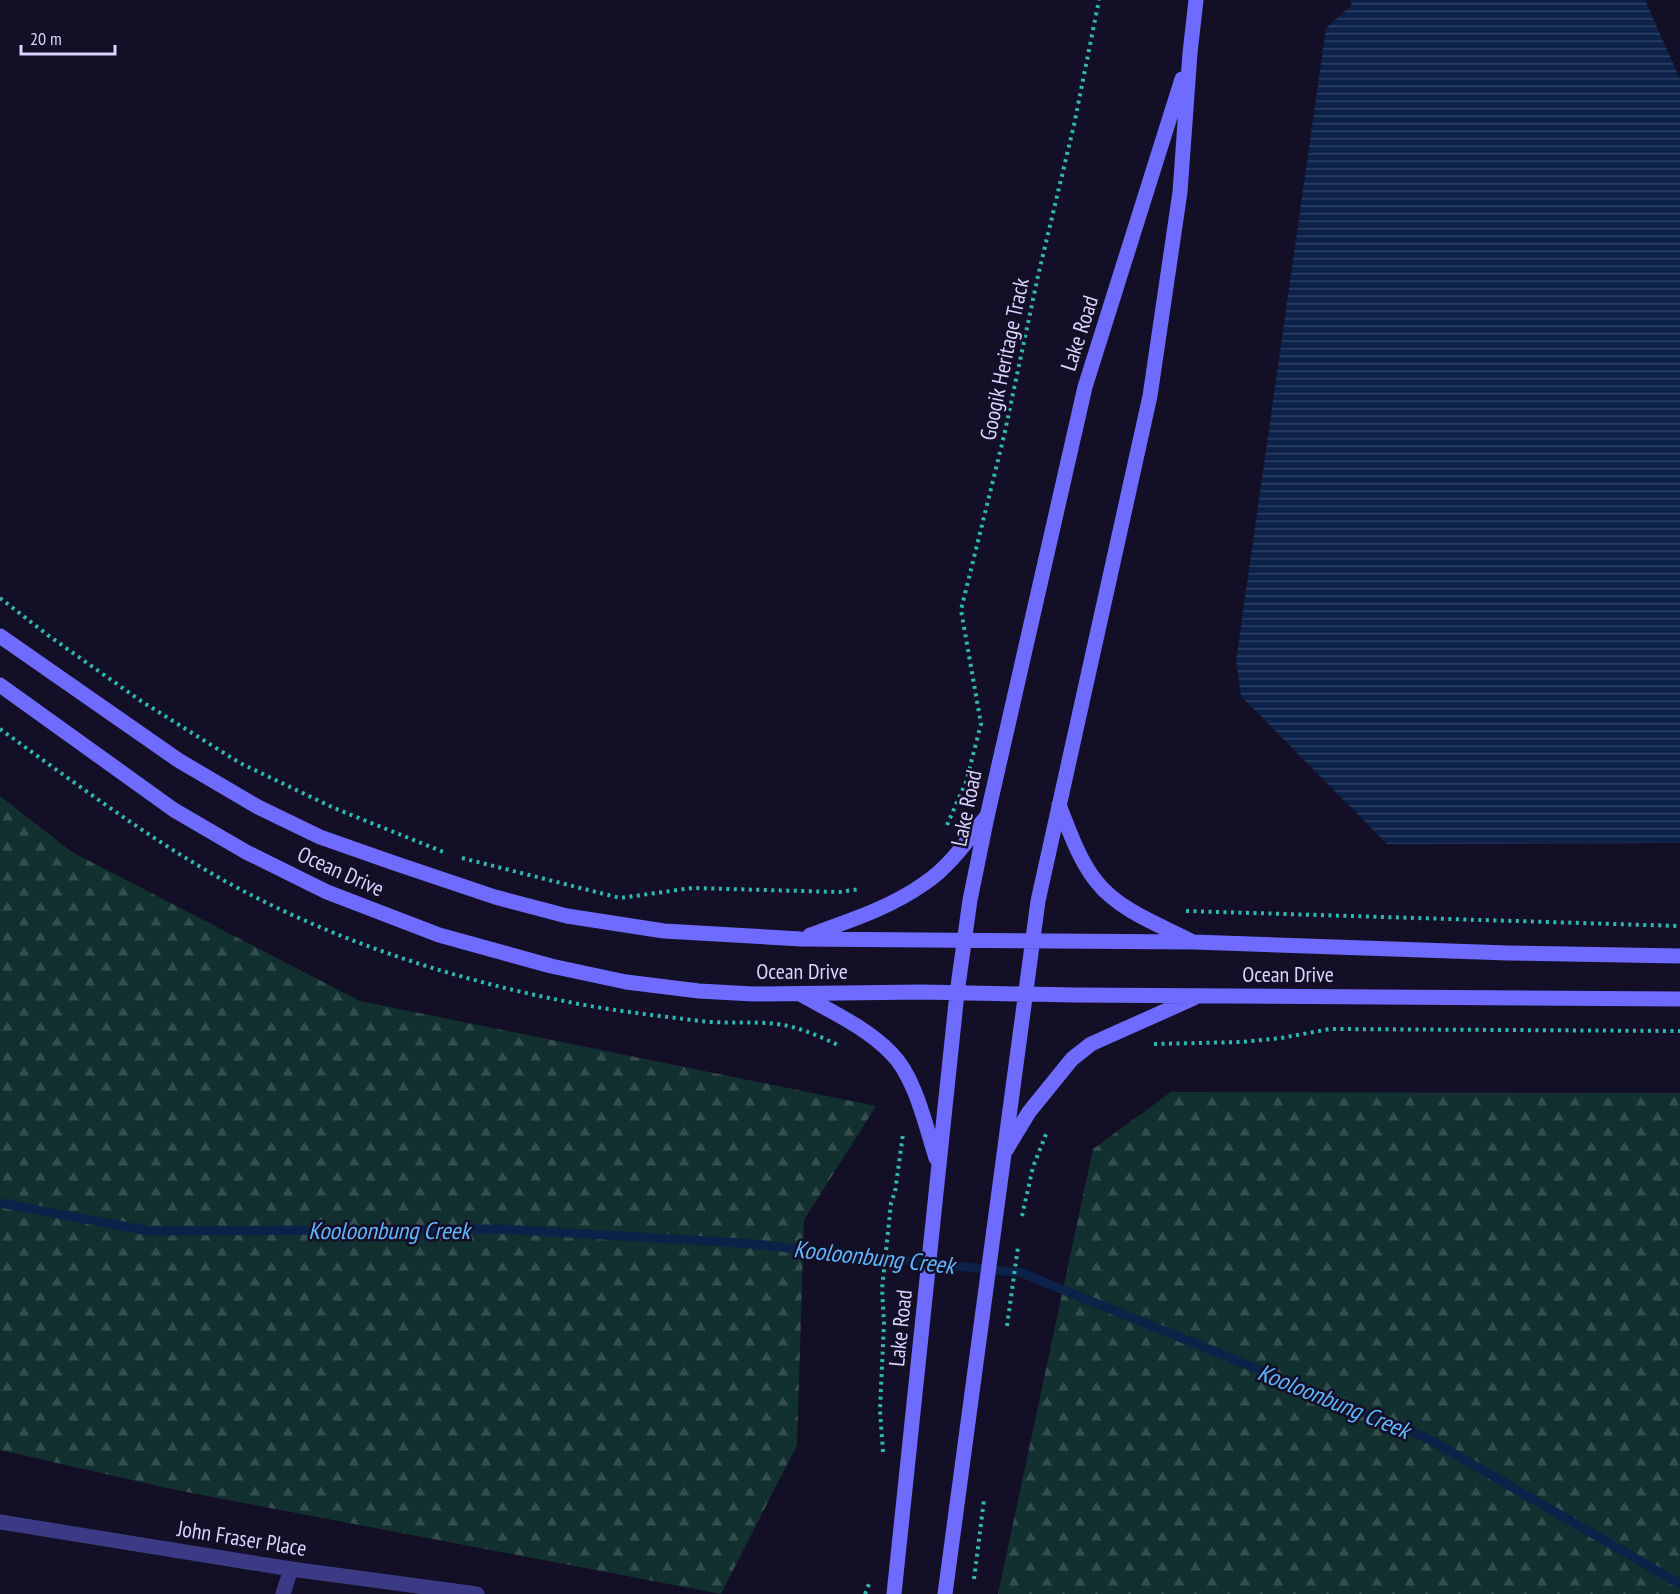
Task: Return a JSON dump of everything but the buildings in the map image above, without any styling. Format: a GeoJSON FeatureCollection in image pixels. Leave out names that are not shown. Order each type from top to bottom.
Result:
{"type":"FeatureCollection","features":[{"type":"Feature","properties":{"kind":"main road","name":"Lake Road"},"geometry":{"type":"LineString","coordinates":[[945,1594],[1040,888],[1150,396],[1180,192],[1196,0]]}},
{"type":"Feature","properties":{"kind":"main road","name":"Lake Road"},"geometry":{"type":"LineString","coordinates":[[894,1594],[957,993],[964,941],[987,817],[1085,387],[1190,53]]}},
{"type":"Feature","properties":{"kind":"main road","name":"Ocean Drive"},"geometry":{"type":"LineString","coordinates":[[0,636],[178,760],[258,807],[320,837],[495,897],[567,916],[664,931],[801,939],[1194,942],[1508,953],[1680,956]]}},
{"type":"Feature","properties":{"kind":"main road","name":"Ocean Drive"},"geometry":{"type":"LineString","coordinates":[[0,685],[174,810],[246,852],[327,892],[439,935],[540,963],[626,982],[699,991],[801,994],[957,993],[1680,999]]}},
{"type":"Feature","properties":{"kind":"main road"},"geometry":{"type":"LineString","coordinates":[[1059,805],[1075,844],[1096,881],[1111,896],[1139,914],[1194,942]]}},
{"type":"Feature","properties":{"kind":"main road"},"geometry":{"type":"LineString","coordinates":[[801,939],[882,908],[926,883],[948,864],[987,817]]}},
{"type":"Feature","properties":{"kind":"main road"},"geometry":{"type":"LineString","coordinates":[[801,994],[873,1036],[893,1054],[916,1094],[938,1164]]}},
{"type":"Feature","properties":{"kind":"main road"},"geometry":{"type":"LineString","coordinates":[[1003,1156],[1029,1112],[1072,1059],[1091,1044],[1199,996]]}},
{"type":"Feature","properties":{"kind":"street","name":"John Fraser Place"},"geometry":{"type":"LineString","coordinates":[[0,1522],[291,1569],[477,1594]]}},
{"type":"Feature","properties":{"kind":"street"},"geometry":{"type":"LineString","coordinates":[[283,1594],[291,1569]]}},
{"type":"Feature","properties":{"kind":"path","name":"Googik Heritage Track"},"geometry":{"type":"LineString","coordinates":[[943,831],[954,812],[966,782],[981,724],[961,610],[1004,436],[1038,276],[1074,125],[1099,0]]}},
{"type":"Feature","properties":{"kind":"path"},"geometry":{"type":"LineString","coordinates":[[0,598],[141,701],[240,763],[334,808],[447,853]]}},
{"type":"Feature","properties":{"kind":"path"},"geometry":{"type":"LineString","coordinates":[[457,857],[620,898],[692,888],[838,892],[867,888]]}},
{"type":"Feature","properties":{"kind":"path"},"geometry":{"type":"LineString","coordinates":[[1179,910],[1680,926]]}},
{"type":"Feature","properties":{"kind":"path"},"geometry":{"type":"LineString","coordinates":[[1148,1044],[1241,1042],[1281,1038],[1330,1029],[1680,1031]]}},
{"type":"Feature","properties":{"kind":"path"},"geometry":{"type":"LineString","coordinates":[[1022,1219],[1033,1167],[1048,1128]]}},
{"type":"Feature","properties":{"kind":"path"},"geometry":{"type":"LineString","coordinates":[[883,1453],[880,1410],[884,1323],[882,1289],[891,1203]]}},
{"type":"Feature","properties":{"kind":"path"},"geometry":{"type":"LineString","coordinates":[[1011,1304],[1019,1240]]}},
{"type":"Feature","properties":{"kind":"path"},"geometry":{"type":"LineString","coordinates":[[865,1594],[870,1577]]}},
{"type":"Feature","properties":{"kind":"green space"},"geometry":{"type":"Polygon","coordinates":[[[0,796],[72,852],[360,1001],[876,1106],[804,1220],[797,1445],[721,1594],[176,1490],[0,1450],[0,796]]]}},
{"type":"Feature","properties":{"kind":"green space"},"geometry":{"type":"Polygon","coordinates":[[[1171,1092],[1680,1093],[1680,1594],[998,1594],[1093,1149],[1171,1092]]]}},
{"type":"Feature","properties":{"kind":"water"},"geometry":{"type":"Polygon","coordinates":[[[1349,0],[1645,0],[1680,79],[1680,843],[1387,844],[1241,696],[1236,661],[1326,28],[1352,5],[1349,0]]]}},
{"type":"Feature","properties":{"kind":"waterway","name":"Kooloonbung Creek"},"geometry":{"type":"LineString","coordinates":[[0,1203],[149,1231],[499,1229],[742,1243],[1022,1273],[1427,1438],[1680,1584]]}}]}
